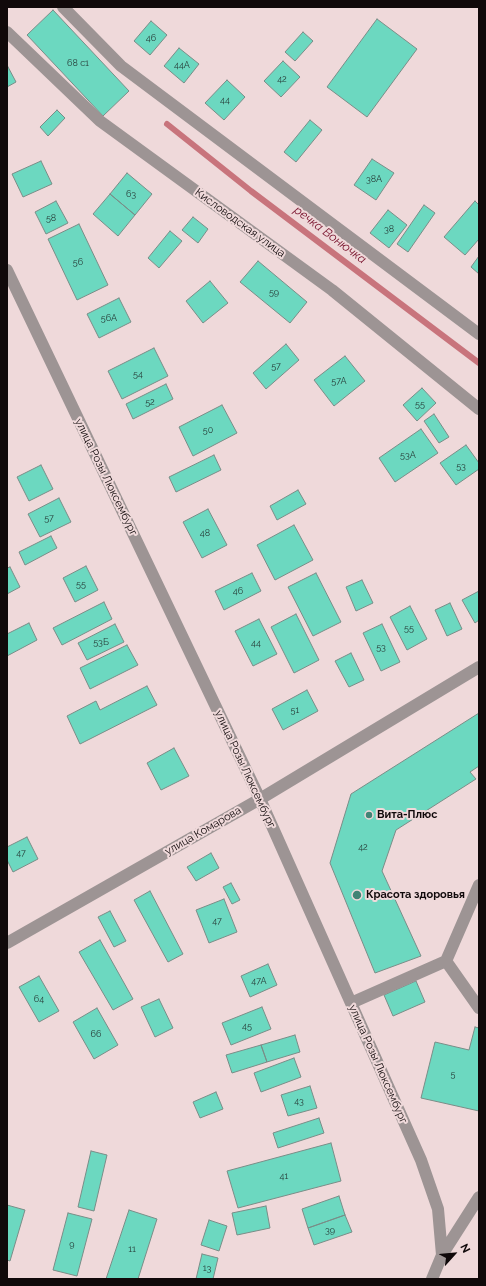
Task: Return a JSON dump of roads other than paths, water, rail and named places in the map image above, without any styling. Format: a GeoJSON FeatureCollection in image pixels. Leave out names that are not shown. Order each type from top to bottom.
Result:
{"type":"FeatureCollection","features":[{"type":"Feature","properties":{"kind":"street"},"geometry":{"type":"LineString","coordinates":[[63,7],[121,66],[479,334]]}},
{"type":"Feature","properties":{"kind":"street","name":"Кисловодская улица"},"geometry":{"type":"LineString","coordinates":[[7,32],[100,121],[332,290],[479,409]]}},
{"type":"Feature","properties":{"kind":"street","name":"улица Розы Люксембург"},"geometry":{"type":"LineString","coordinates":[[7,270],[260,799],[421,1160],[438,1208],[442,1256],[432,1279]]}},
{"type":"Feature","properties":{"kind":"street","name":"улица Комарова"},"geometry":{"type":"LineString","coordinates":[[7,943],[260,799],[479,667]]}},
{"type":"Feature","properties":{"kind":"street"},"geometry":{"type":"LineString","coordinates":[[351,1003],[446,961],[479,885]]}},
{"type":"Feature","properties":{"kind":"street"},"geometry":{"type":"LineString","coordinates":[[446,961],[479,1008]]}},
{"type":"Feature","properties":{"kind":"street"},"geometry":{"type":"LineString","coordinates":[[442,1256],[479,1197]]}},
{"type":"Feature","properties":{"kind":"waterway","name":"речка Вонючка"},"geometry":{"type":"LineString","coordinates":[[167,124],[251,191],[479,363]]}},
{"type":"Feature","properties":{"kind":"place","name":"Вита-Плюс"},"geometry":{"type":"Point","coordinates":[369,815]}},
{"type":"Feature","properties":{"kind":"place","name":"Красота здоровья"},"geometry":{"type":"Point","coordinates":[357,895]}}]}
